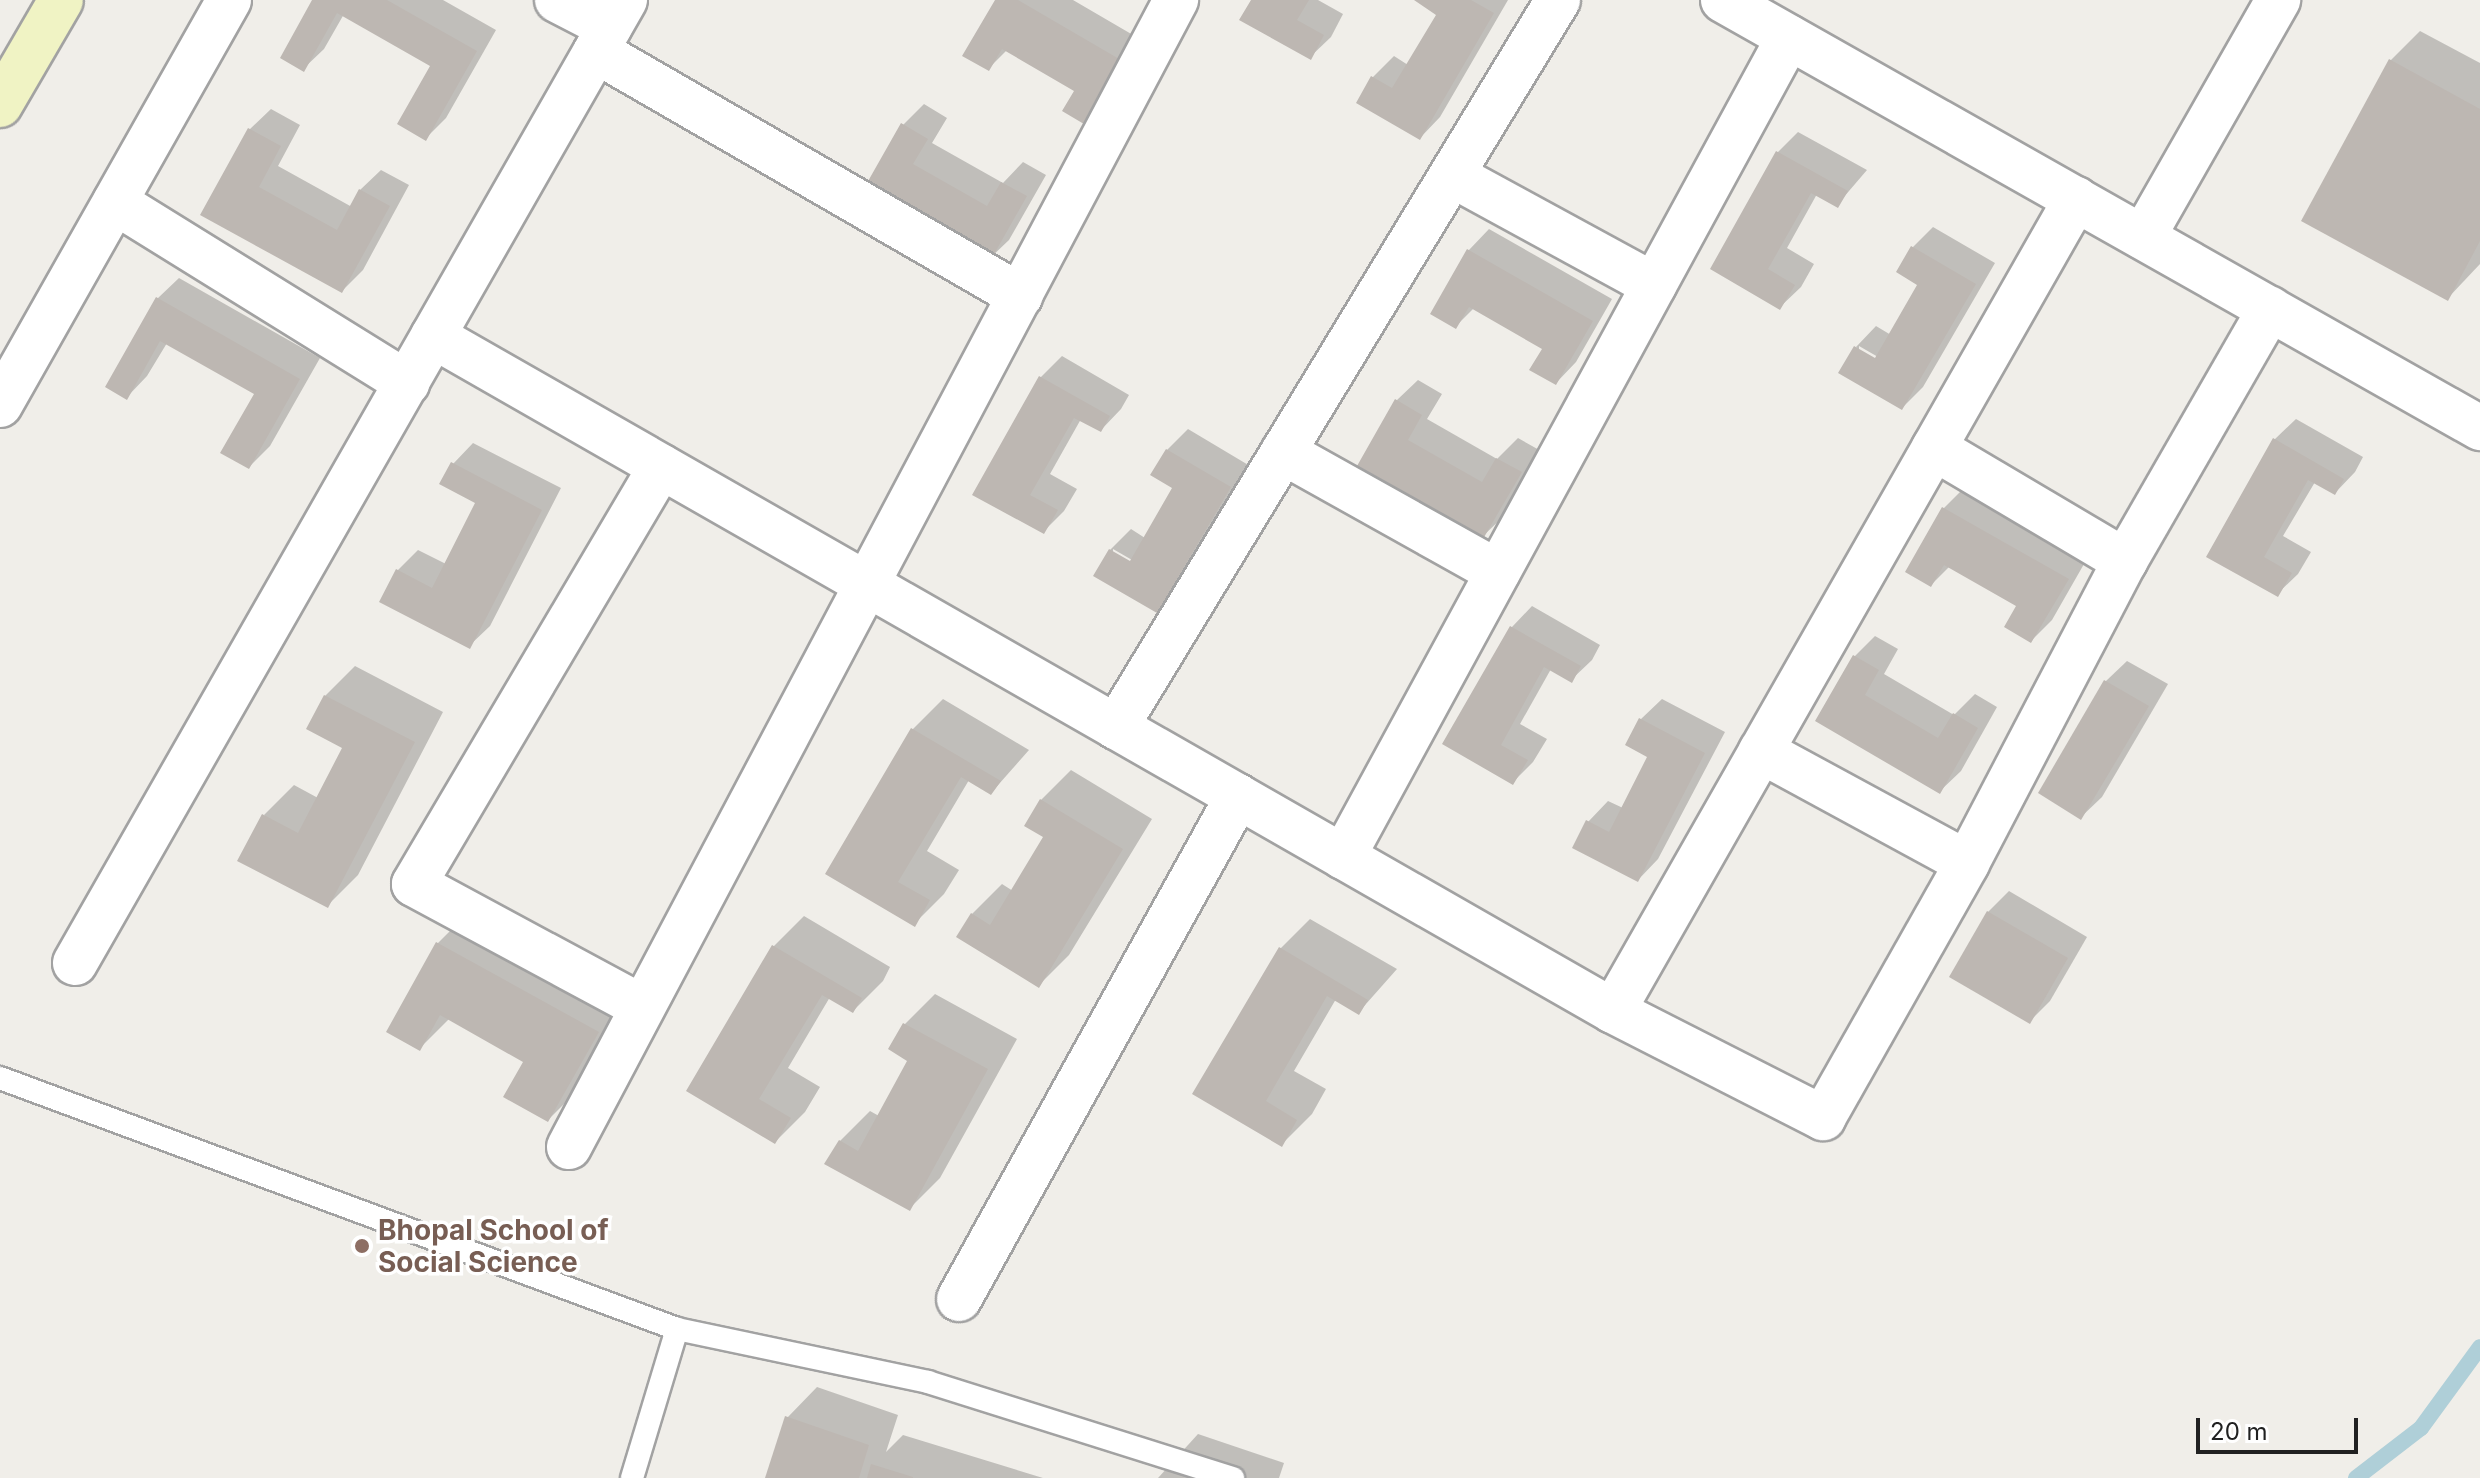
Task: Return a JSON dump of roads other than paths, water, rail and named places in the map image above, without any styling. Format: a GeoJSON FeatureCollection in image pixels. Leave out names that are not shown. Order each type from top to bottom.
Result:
{"type":"FeatureCollection","features":[{"type":"Feature","properties":{"kind":"main road"},"geometry":{"type":"LineString","coordinates":[[0,105],[61,0]]}},
{"type":"Feature","properties":{"kind":"street"},"geometry":{"type":"LineString","coordinates":[[0,405],[229,0]]}},
{"type":"Feature","properties":{"kind":"street"},"geometry":{"type":"LineString","coordinates":[[557,0],[610,26],[1020,296]]}},
{"type":"Feature","properties":{"kind":"street"},"geometry":{"type":"LineString","coordinates":[[569,1147],[1176,0]]}},
{"type":"Feature","properties":{"kind":"street"},"geometry":{"type":"LineString","coordinates":[[1116,727],[1558,0]]}},
{"type":"Feature","properties":{"kind":"street"},"geometry":{"type":"LineString","coordinates":[[1723,0],[2480,428]]}},
{"type":"Feature","properties":{"kind":"street"},"geometry":{"type":"LineString","coordinates":[[2143,237],[2278,0]]}},
{"type":"Feature","properties":{"kind":"street"},"geometry":{"type":"LineString","coordinates":[[75,963],[610,26]]}},
{"type":"Feature","properties":{"kind":"street"},"geometry":{"type":"LineString","coordinates":[[1343,857],[1789,37]]}},
{"type":"Feature","properties":{"kind":"street"},"geometry":{"type":"LineString","coordinates":[[1452,175],[1654,285]]}},
{"type":"Feature","properties":{"kind":"street"},"geometry":{"type":"LineString","coordinates":[[1613,1011],[2076,199]]}},
{"type":"Feature","properties":{"kind":"street"},"geometry":{"type":"LineString","coordinates":[[115,202],[407,383]]}},
{"type":"Feature","properties":{"kind":"street"},"geometry":{"type":"LineString","coordinates":[[433,336],[1613,1011],[1823,1118],[1967,863],[2125,561],[2270,309]]}},
{"type":"Feature","properties":{"kind":"street"},"geometry":{"type":"LineString","coordinates":[[1934,448],[2125,561]]}},
{"type":"Feature","properties":{"kind":"street"},"geometry":{"type":"LineString","coordinates":[[1283,452],[1498,572]]}},
{"type":"Feature","properties":{"kind":"street"},"geometry":{"type":"LineString","coordinates":[[642,1007],[414,884],[661,467]]}},
{"type":"Feature","properties":{"kind":"street"},"geometry":{"type":"LineString","coordinates":[[1761,751],[1967,863]]}},
{"type":"Feature","properties":{"kind":"street"},"geometry":{"type":"LineString","coordinates":[[959,1299],[1238,796]]}},
{"type":"Feature","properties":{"kind":"lane"},"geometry":{"type":"LineString","coordinates":[[0,1078],[677,1329],[928,1382],[1233,1478]]}},
{"type":"Feature","properties":{"kind":"lane"},"geometry":{"type":"LineString","coordinates":[[632,1478],[677,1329]]}},
{"type":"Feature","properties":{"kind":"waterway"},"geometry":{"type":"LineString","coordinates":[[2356,1478],[2421,1428],[2480,1347]]}},
{"type":"Feature","properties":{"kind":"place","name":"Bhopal School of Social Science"},"geometry":{"type":"Point","coordinates":[362,1246]}}]}
